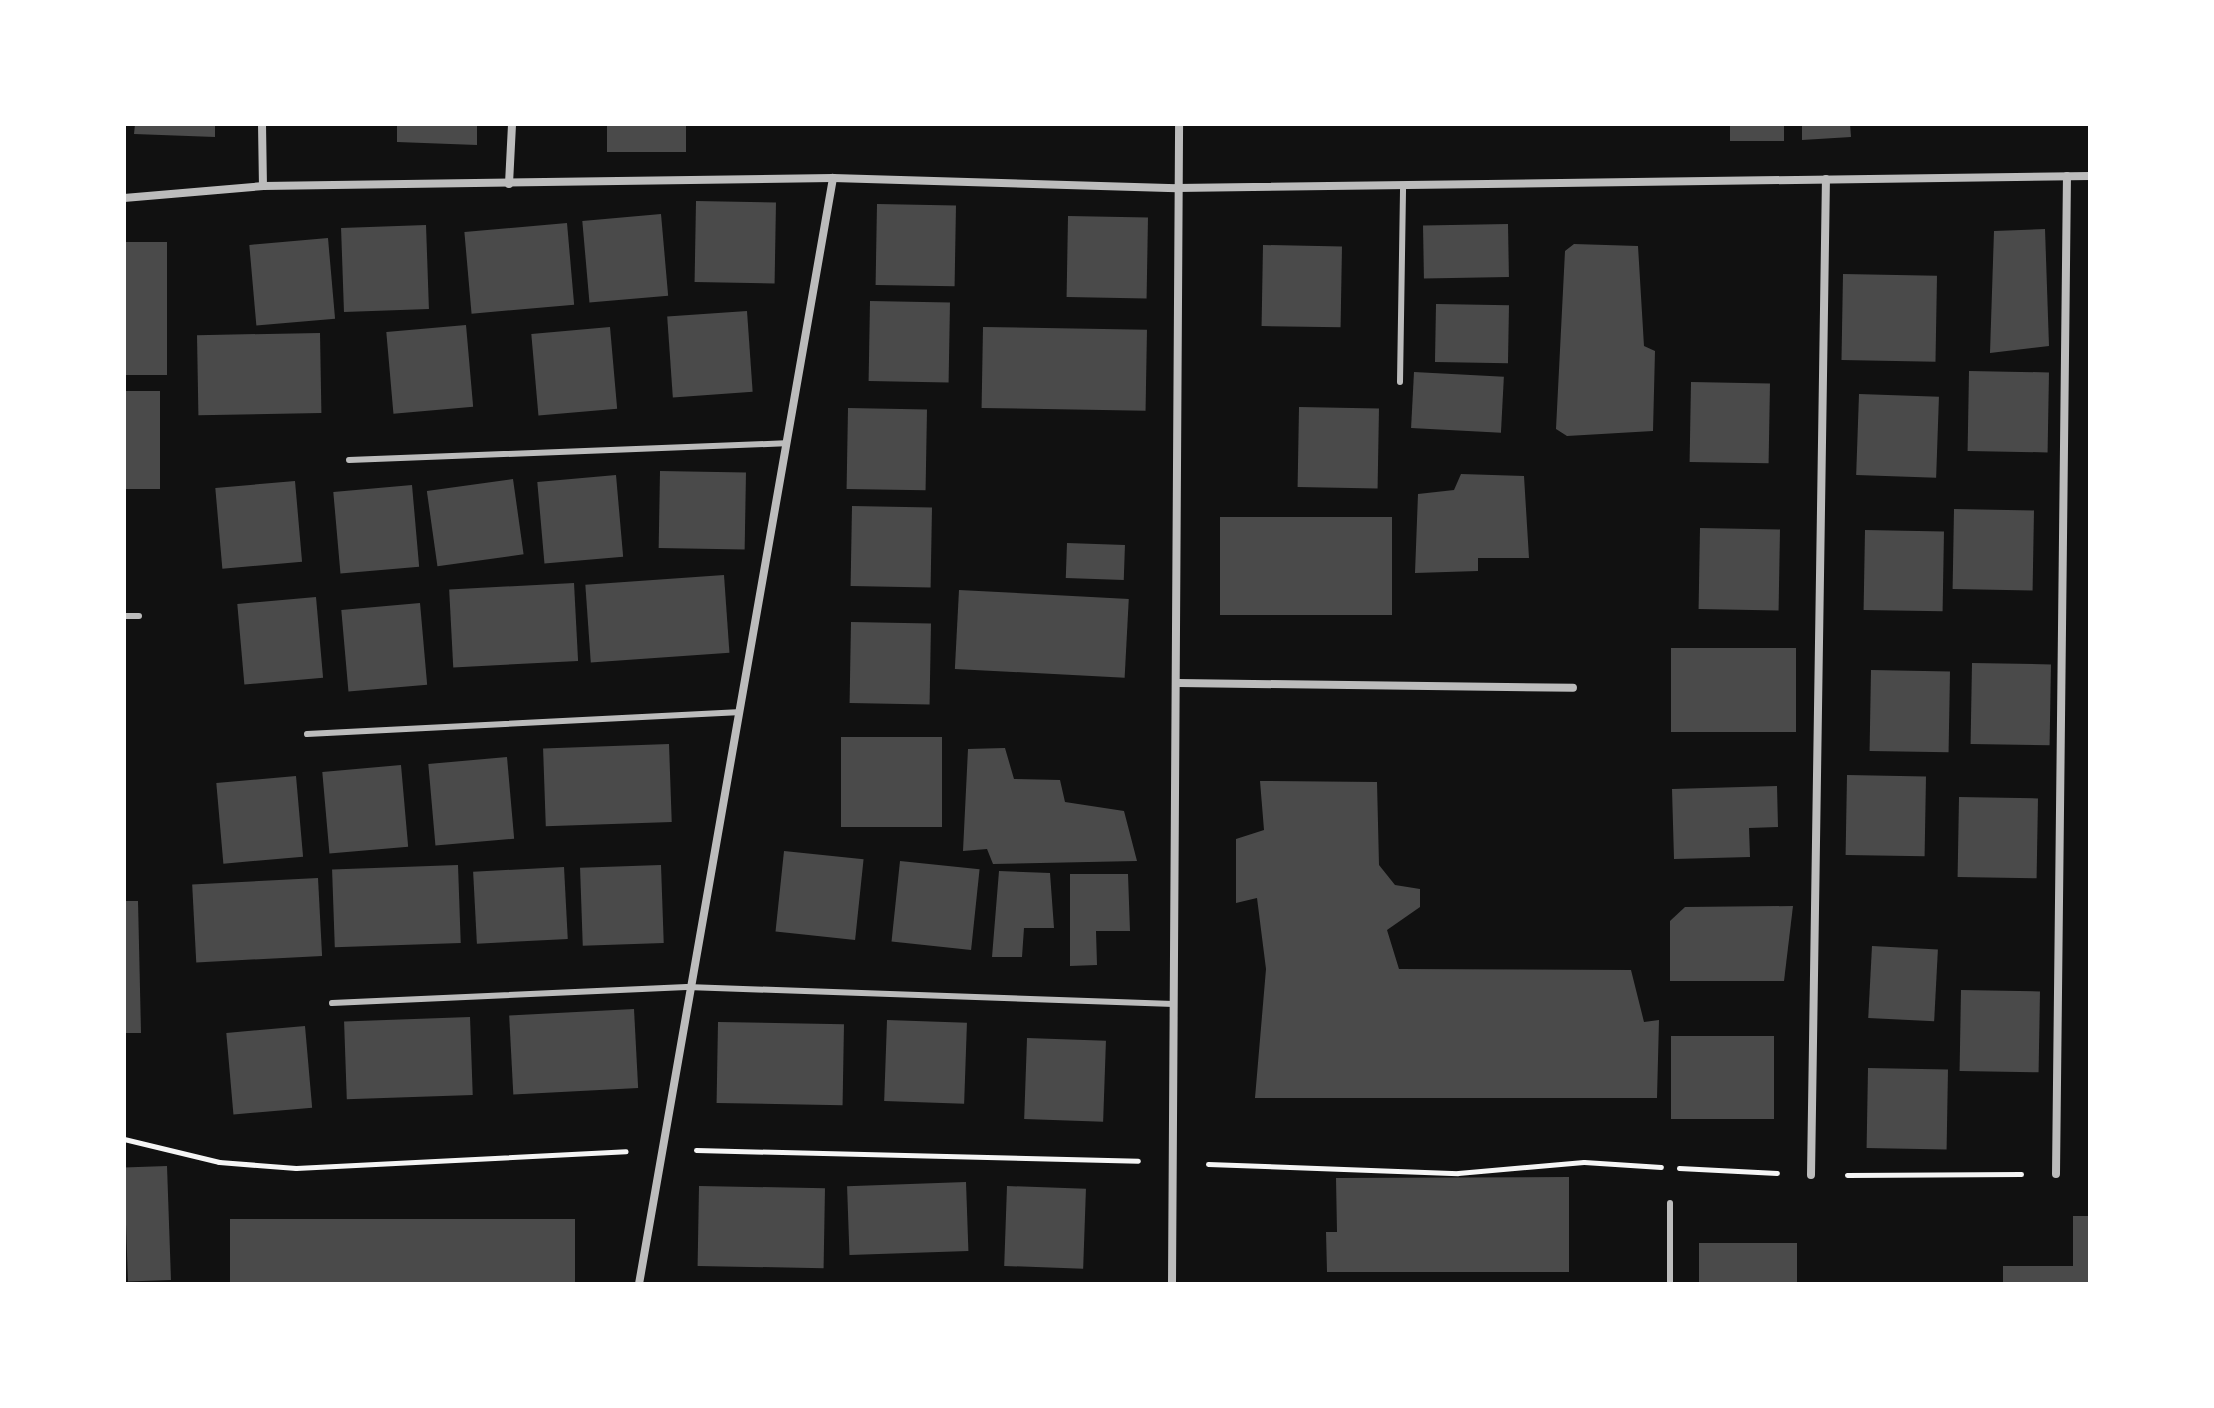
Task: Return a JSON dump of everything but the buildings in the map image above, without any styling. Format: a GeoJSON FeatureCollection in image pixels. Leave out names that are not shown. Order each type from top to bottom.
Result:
{"type":"FeatureCollection","features":[{"type":"Feature","properties":{"kind":"street"},"geometry":{"type":"LineString","coordinates":[[262,124],[263,186]]}},
{"type":"Feature","properties":{"kind":"street"},"geometry":{"type":"LineString","coordinates":[[509,184],[512,124]]}},
{"type":"Feature","properties":{"kind":"street"},"geometry":{"type":"LineString","coordinates":[[1172,1284],[1179,124]]}},
{"type":"Feature","properties":{"kind":"street"},"geometry":{"type":"LineString","coordinates":[[2056,1174],[2067,176]]}},
{"type":"Feature","properties":{"kind":"street"},"geometry":{"type":"LineString","coordinates":[[124,198],[263,186],[833,178],[1177,188],[2090,176]]}},
{"type":"Feature","properties":{"kind":"street"},"geometry":{"type":"LineString","coordinates":[[639,1284],[687,987],[833,178]]}},
{"type":"Feature","properties":{"kind":"street"},"geometry":{"type":"LineString","coordinates":[[1811,1175],[1826,179]]}},
{"type":"Feature","properties":{"kind":"street"},"geometry":{"type":"LineString","coordinates":[[1178,683],[1573,688]]}},
{"type":"Feature","properties":{"kind":"lane"},"geometry":{"type":"LineString","coordinates":[[1400,382],[1403,185]]}},
{"type":"Feature","properties":{"kind":"lane"},"geometry":{"type":"LineString","coordinates":[[349,460],[785,443]]}},
{"type":"Feature","properties":{"kind":"lane"},"geometry":{"type":"LineString","coordinates":[[124,616],[139,616]]}},
{"type":"Feature","properties":{"kind":"lane"},"geometry":{"type":"LineString","coordinates":[[307,734],[736,712]]}},
{"type":"Feature","properties":{"kind":"lane"},"geometry":{"type":"LineString","coordinates":[[332,1003],[687,987],[1174,1004]]}},
{"type":"Feature","properties":{"kind":"lane"},"geometry":{"type":"LineString","coordinates":[[1670,1203],[1670,1284]]}},
{"type":"Feature","properties":{"kind":"path"},"geometry":{"type":"LineString","coordinates":[[1173,1162],[1458,1173],[1584,1162],[1811,1175],[2056,1174]]}}]}
